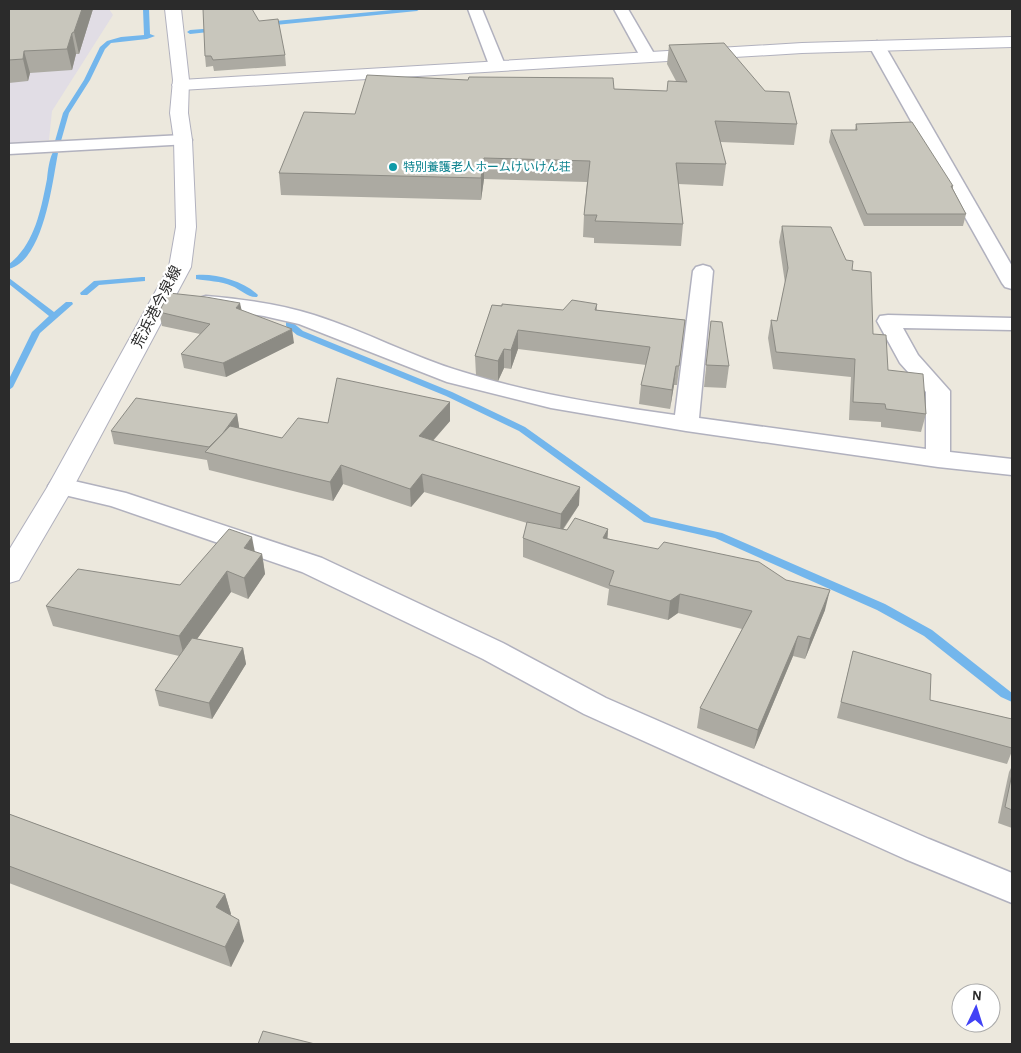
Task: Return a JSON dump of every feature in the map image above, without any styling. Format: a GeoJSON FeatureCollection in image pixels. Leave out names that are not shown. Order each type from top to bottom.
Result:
{"type":"FeatureCollection","features":[{"type":"Feature","properties":{"kind":"main road","name":"荒浜港今泉線"},"geometry":{"type":"LineString","coordinates":[[9,573],[62,486],[180,267],[186,227],[183,140],[179,113],[181,85],[173,9]]}},
{"type":"Feature","properties":{"kind":"main road"},"geometry":{"type":"LineString","coordinates":[[181,85],[648,57],[877,46],[1012,42]]}},
{"type":"Feature","properties":{"kind":"street"},"geometry":{"type":"LineString","coordinates":[[475,9],[497,65]]}},
{"type":"Feature","properties":{"kind":"street"},"geometry":{"type":"LineString","coordinates":[[621,9],[648,57]]}},
{"type":"Feature","properties":{"kind":"street"},"geometry":{"type":"LineString","coordinates":[[877,46],[1012,283]]}},
{"type":"Feature","properties":{"kind":"street"},"geometry":{"type":"LineString","coordinates":[[9,149],[183,140]]}},
{"type":"Feature","properties":{"kind":"street"},"geometry":{"type":"LineString","coordinates":[[686,424],[703,271]]}},
{"type":"Feature","properties":{"kind":"street"},"geometry":{"type":"LineString","coordinates":[[164,298],[258,307],[318,323],[425,368],[474,383],[553,402],[686,424],[938,459],[1012,466]]}},
{"type":"Feature","properties":{"kind":"street"},"geometry":{"type":"LineString","coordinates":[[938,459],[938,391],[908,358],[888,321],[1012,324]]}},
{"type":"Feature","properties":{"kind":"street"},"geometry":{"type":"LineString","coordinates":[[62,486],[117,499],[312,565],[493,652],[596,706],[908,845],[1012,888]]}},
{"type":"Feature","properties":{"kind":"shaded area"},"geometry":{"type":"Polygon","coordinates":[[[65,9],[109,9],[113,15],[52,111],[49,140],[9,143],[9,13],[65,9]]]}},
{"type":"Feature","properties":{"kind":"building"},"geometry":{"type":"Polygon","coordinates":[[[9,9],[82,9],[67,49],[24,51],[23,59],[9,60],[9,9]]]}},
{"type":"Feature","properties":{"kind":"building"},"geometry":{"type":"Polygon","coordinates":[[[203,9],[252,9],[259,21],[278,19],[285,55],[213,60],[211,56],[205,56],[203,9]]]}},
{"type":"Feature","properties":{"kind":"building"},"geometry":{"type":"Polygon","coordinates":[[[724,43],[765,91],[789,92],[797,124],[715,121],[726,164],[676,163],[683,224],[595,221],[597,215],[584,215],[590,161],[484,158],[481,178],[279,173],[304,112],[355,114],[367,75],[468,80],[469,77],[613,78],[614,89],[667,91],[668,81],[687,82],[669,45],[724,43]]]}},
{"type":"Feature","properties":{"kind":"building"},"geometry":{"type":"Polygon","coordinates":[[[912,122],[953,186],[951,186],[966,214],[867,214],[831,130],[857,130],[856,124],[912,122]]]}},
{"type":"Feature","properties":{"kind":"building"},"geometry":{"type":"Polygon","coordinates":[[[782,226],[831,227],[846,260],[853,261],[852,270],[871,272],[873,334],[886,335],[888,370],[923,374],[926,414],[886,409],[885,404],[853,402],[855,359],[776,352],[771,320],[777,321],[788,268],[782,226]]]}},
{"type":"Feature","properties":{"kind":"building"},"geometry":{"type":"Polygon","coordinates":[[[169,293],[240,303],[236,308],[292,329],[223,363],[181,354],[210,324],[159,312],[169,293]]]}},
{"type":"Feature","properties":{"kind":"building"},"geometry":{"type":"Polygon","coordinates":[[[572,300],[597,304],[595,310],[685,320],[679,366],[676,366],[672,390],[641,385],[650,347],[518,330],[511,350],[504,349],[498,361],[475,356],[492,305],[502,306],[502,304],[563,310],[572,300]]]}},
{"type":"Feature","properties":{"kind":"building"},"geometry":{"type":"Polygon","coordinates":[[[711,321],[722,322],[729,366],[706,365],[711,321]]]}},
{"type":"Feature","properties":{"kind":"building"},"geometry":{"type":"Polygon","coordinates":[[[337,378],[450,402],[419,436],[580,487],[561,514],[422,474],[410,489],[341,465],[330,482],[205,452],[230,426],[282,438],[298,418],[328,423],[337,378]]]}},
{"type":"Feature","properties":{"kind":"building"},"geometry":{"type":"Polygon","coordinates":[[[136,398],[237,414],[223,433],[209,447],[111,431],[136,398]]]}},
{"type":"Feature","properties":{"kind":"building"},"geometry":{"type":"Polygon","coordinates":[[[575,518],[608,529],[603,538],[658,549],[664,542],[759,562],[786,580],[830,590],[810,639],[798,636],[758,730],[700,708],[752,611],[680,594],[670,601],[609,585],[614,571],[523,538],[527,522],[567,530],[575,518]]]}},
{"type":"Feature","properties":{"kind":"building"},"geometry":{"type":"Polygon","coordinates":[[[229,529],[252,537],[244,548],[262,554],[244,578],[227,571],[179,636],[46,606],[78,569],[180,585],[229,529]]]}},
{"type":"Feature","properties":{"kind":"building"},"geometry":{"type":"Polygon","coordinates":[[[192,638],[243,648],[209,703],[155,690],[192,638]]]}},
{"type":"Feature","properties":{"kind":"building"},"geometry":{"type":"Polygon","coordinates":[[[853,651],[931,674],[930,700],[1012,719],[1012,748],[841,702],[853,651]]]}},
{"type":"Feature","properties":{"kind":"building"},"geometry":{"type":"Polygon","coordinates":[[[1012,774],[1012,810],[1005,807],[1012,774]]]}},
{"type":"Feature","properties":{"kind":"building"},"geometry":{"type":"Polygon","coordinates":[[[9,814],[225,894],[216,907],[239,920],[225,947],[9,866],[9,814]]]}},
{"type":"Feature","properties":{"kind":"building"},"geometry":{"type":"Polygon","coordinates":[[[263,1031],[315,1044],[258,1044],[263,1031]]]}},
{"type":"Feature","properties":{"kind":"waterway"},"geometry":{"type":"LineString","coordinates":[[146,9],[147,36]]}},
{"type":"Feature","properties":{"kind":"waterway"},"geometry":{"type":"LineString","coordinates":[[265,24],[417,9]]}},
{"type":"Feature","properties":{"kind":"waterway"},"geometry":{"type":"LineString","coordinates":[[190,32],[216,30]]}},
{"type":"Feature","properties":{"kind":"waterway"},"geometry":{"type":"LineString","coordinates":[[58,141],[66,113],[87,80],[102,48],[109,42],[147,36]]}},
{"type":"Feature","properties":{"kind":"waterway"},"geometry":{"type":"LineString","coordinates":[[147,36],[152,36]]}},
{"type":"Feature","properties":{"kind":"waterway"},"geometry":{"type":"LineString","coordinates":[[9,267],[20,259],[29,247],[36,232],[42,216],[55,153]]}},
{"type":"Feature","properties":{"kind":"waterway"},"geometry":{"type":"LineString","coordinates":[[199,277],[228,282],[254,295]]}},
{"type":"Feature","properties":{"kind":"waterway"},"geometry":{"type":"LineString","coordinates":[[84,293],[97,283],[142,279]]}},
{"type":"Feature","properties":{"kind":"waterway"},"geometry":{"type":"LineString","coordinates":[[9,280],[54,316]]}},
{"type":"Feature","properties":{"kind":"waterway"},"geometry":{"type":"LineString","coordinates":[[9,387],[36,332],[69,304]]}},
{"type":"Feature","properties":{"kind":"waterway"},"geometry":{"type":"LineString","coordinates":[[289,324],[300,333],[449,394],[522,429],[648,520],[718,535],[881,607],[928,633],[1012,698]]}},
{"type":"Feature","properties":{"kind":"place","name":"特別養護老人ホームけいけん荘"},"geometry":{"type":"Point","coordinates":[393,167]}}]}
